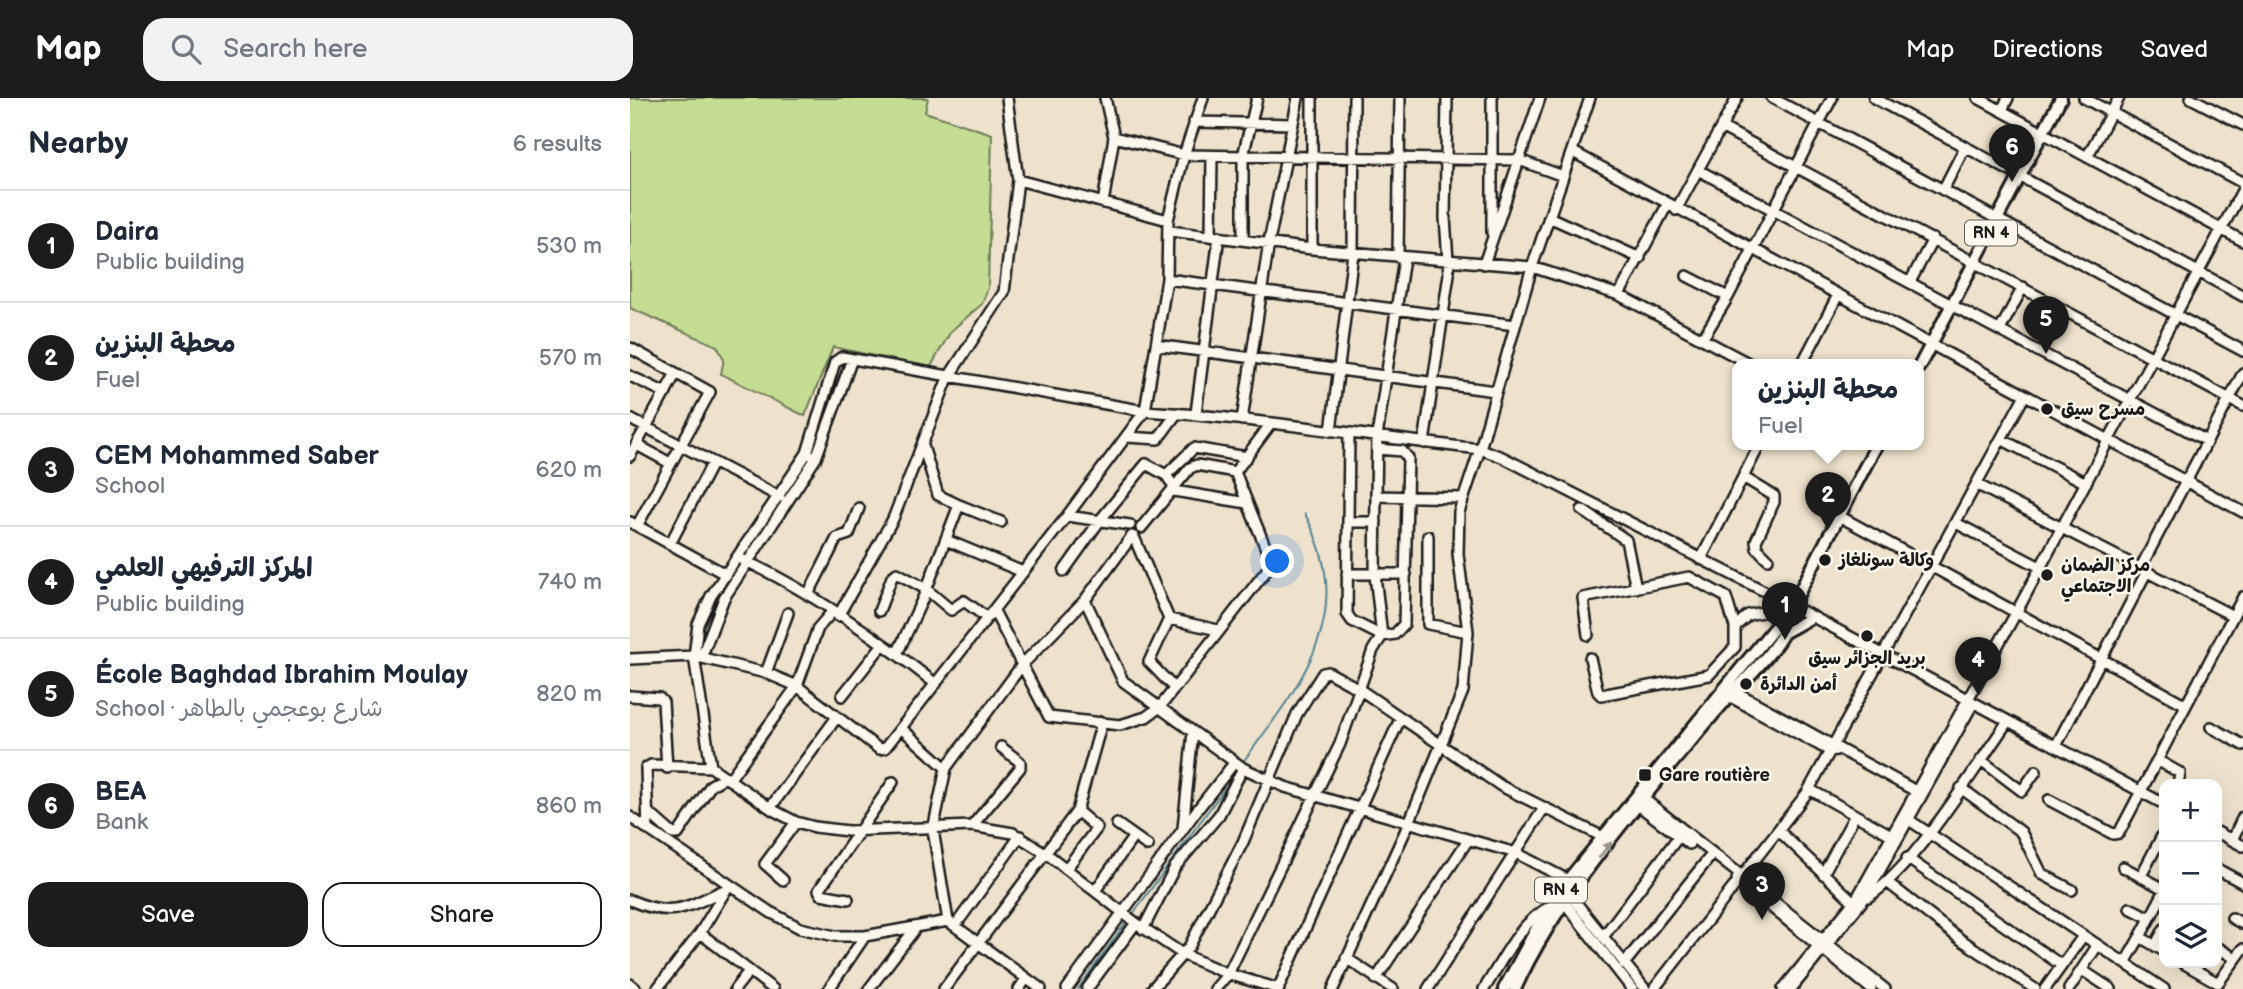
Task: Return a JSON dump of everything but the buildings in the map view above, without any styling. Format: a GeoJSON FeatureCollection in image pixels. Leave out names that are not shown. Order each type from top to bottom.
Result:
{"type":"FeatureCollection","features":[{"type":"Feature","properties":{"kind":"main road","name":"RN 4"},"geometry":{"type":"LineString","coordinates":[[1923,359],[2061,98]]}},
{"type":"Feature","properties":{"kind":"main road","name":"RN 4"},"geometry":{"type":"LineString","coordinates":[[1504,989],[1551,906],[1601,836],[1637,800],[1731,693],[1779,631],[1874,450]]}},
{"type":"Feature","properties":{"kind":"main road"},"geometry":{"type":"LineString","coordinates":[[1768,593],[1776,609],[1779,631],[1812,617]]}},
{"type":"Feature","properties":{"kind":"main road","name":"RN 4"},"geometry":{"type":"LineString","coordinates":[[1515,989],[1567,898],[1637,800],[1779,631]]}},
{"type":"Feature","properties":{"kind":"street"},"geometry":{"type":"LineString","coordinates":[[711,785],[727,779],[797,686],[818,628],[835,614],[893,519],[948,378],[1004,292],[1017,180],[1007,98]]}},
{"type":"Feature","properties":{"kind":"street"},"geometry":{"type":"LineString","coordinates":[[1103,202],[1114,137],[1105,98]]}},
{"type":"Feature","properties":{"kind":"street"},"geometry":{"type":"LineString","coordinates":[[630,659],[698,657],[766,673],[797,686],[882,749],[902,729],[1128,437],[1145,411],[1167,279],[1170,231],[1168,220],[1184,155],[1203,98]]}},
{"type":"Feature","properties":{"kind":"street"},"geometry":{"type":"LineString","coordinates":[[1243,239],[1243,156],[1257,98]]}},
{"type":"Feature","properties":{"kind":"street"},"geometry":{"type":"LineString","coordinates":[[1242,420],[1269,242],[1298,98]]}},
{"type":"Feature","properties":{"kind":"street"},"geometry":{"type":"LineString","coordinates":[[1312,98],[1312,249]]}},
{"type":"Feature","properties":{"kind":"street"},"geometry":{"type":"LineString","coordinates":[[1331,431],[1353,253],[1354,98]]}},
{"type":"Feature","properties":{"kind":"street"},"geometry":{"type":"LineString","coordinates":[[1215,989],[1228,974],[1317,796],[1340,744],[1373,650],[1382,636],[1375,575],[1377,437],[1401,257],[1400,98]]}},
{"type":"Feature","properties":{"kind":"street"},"geometry":{"type":"LineString","coordinates":[[1424,443],[1445,316],[1449,274],[1446,260],[1447,98]]}},
{"type":"Feature","properties":{"kind":"street"},"geometry":{"type":"LineString","coordinates":[[1492,98],[1492,242]]}},
{"type":"Feature","properties":{"kind":"street"},"geometry":{"type":"LineString","coordinates":[[1484,264],[1540,98]]}},
{"type":"Feature","properties":{"kind":"street"},"geometry":{"type":"LineString","coordinates":[[1333,989],[1409,823],[1462,691],[1468,632],[1458,554],[1459,512],[1480,449],[1532,267],[1590,98]]}},
{"type":"Feature","properties":{"kind":"street"},"geometry":{"type":"LineString","coordinates":[[1619,295],[1672,207],[1698,170],[1737,98]]}},
{"type":"Feature","properties":{"kind":"street"},"geometry":{"type":"LineString","coordinates":[[1772,98],[2243,351]]}},
{"type":"Feature","properties":{"kind":"street"},"geometry":{"type":"LineString","coordinates":[[1703,338],[1754,250],[1832,98]]}},
{"type":"Feature","properties":{"kind":"street"},"geometry":{"type":"LineString","coordinates":[[1874,98],[2243,296]]}},
{"type":"Feature","properties":{"kind":"street"},"geometry":{"type":"LineString","coordinates":[[1978,98],[2243,242]]}},
{"type":"Feature","properties":{"kind":"street"},"geometry":{"type":"LineString","coordinates":[[2001,110],[2008,98]]}},
{"type":"Feature","properties":{"kind":"street"},"geometry":{"type":"LineString","coordinates":[[2084,98],[2243,183]]}},
{"type":"Feature","properties":{"kind":"street"},"geometry":{"type":"LineString","coordinates":[[2087,157],[2119,98]]}},
{"type":"Feature","properties":{"kind":"street"},"geometry":{"type":"LineString","coordinates":[[2191,98],[2243,125]]}},
{"type":"Feature","properties":{"kind":"street"},"geometry":{"type":"LineString","coordinates":[[1194,122],[1293,124]]}},
{"type":"Feature","properties":{"kind":"street"},"geometry":{"type":"LineString","coordinates":[[1721,127],[2243,406]]}},
{"type":"Feature","properties":{"kind":"street"},"geometry":{"type":"LineString","coordinates":[[1114,137],[1184,155],[1519,160],[1563,176]]}},
{"type":"Feature","properties":{"kind":"street"},"geometry":{"type":"LineString","coordinates":[[1942,190],[1965,147]]}},
{"type":"Feature","properties":{"kind":"street"},"geometry":{"type":"LineString","coordinates":[[1573,152],[2186,482],[2242,508]]}},
{"type":"Feature","properties":{"kind":"street"},"geometry":{"type":"LineString","coordinates":[[1196,413],[1213,285],[1215,236],[1212,156]]}},
{"type":"Feature","properties":{"kind":"street"},"geometry":{"type":"LineString","coordinates":[[1698,170],[2207,442]]}},
{"type":"Feature","properties":{"kind":"street"},"geometry":{"type":"LineString","coordinates":[[1017,180],[1168,220]]}},
{"type":"Feature","properties":{"kind":"street"},"geometry":{"type":"LineString","coordinates":[[1783,989],[1859,903],[1909,820],[1920,793],[1969,699],[2243,189]]}},
{"type":"Feature","properties":{"kind":"street"},"geometry":{"type":"LineString","coordinates":[[1549,217],[1640,258]]}},
{"type":"Feature","properties":{"kind":"street"},"geometry":{"type":"LineString","coordinates":[[1170,231],[1312,249],[1532,267],[1619,295],[1741,359]]}},
{"type":"Feature","properties":{"kind":"street"},"geometry":{"type":"LineString","coordinates":[[1910,282],[1933,239]]}},
{"type":"Feature","properties":{"kind":"street"},"geometry":{"type":"LineString","coordinates":[[1687,276],[1728,297]]}},
{"type":"Feature","properties":{"kind":"street"},"geometry":{"type":"LineString","coordinates":[[1167,279],[1515,325]]}},
{"type":"Feature","properties":{"kind":"street"},"geometry":{"type":"LineString","coordinates":[[2000,330],[2023,287]]}},
{"type":"Feature","properties":{"kind":"street"},"geometry":{"type":"LineString","coordinates":[[1805,359],[1838,295]]}},
{"type":"Feature","properties":{"kind":"street"},"geometry":{"type":"LineString","coordinates":[[1156,345],[1495,391]]}},
{"type":"Feature","properties":{"kind":"street"},"geometry":{"type":"LineString","coordinates":[[630,348],[710,392],[634,524],[725,574]]}},
{"type":"Feature","properties":{"kind":"street"},"geometry":{"type":"LineString","coordinates":[[648,812],[673,834],[678,834],[711,785],[713,768],[698,657],[701,614],[725,574],[812,455],[835,362],[842,357],[1145,411],[1196,413],[1270,425],[1480,449],[1512,461],[1768,593],[2159,801]]}},
{"type":"Feature","properties":{"kind":"street"},"geometry":{"type":"LineString","coordinates":[[698,657],[712,624],[746,562],[812,455],[852,359]]}},
{"type":"Feature","properties":{"kind":"street"},"geometry":{"type":"LineString","coordinates":[[630,455],[648,428],[676,373]]}},
{"type":"Feature","properties":{"kind":"street"},"geometry":{"type":"LineString","coordinates":[[2056,746],[2102,660],[2186,482],[2243,373]]}},
{"type":"Feature","properties":{"kind":"street"},"geometry":{"type":"LineString","coordinates":[[630,376],[666,393]]}},
{"type":"Feature","properties":{"kind":"street"},"geometry":{"type":"LineString","coordinates":[[1654,989],[1810,789],[2025,395]]}},
{"type":"Feature","properties":{"kind":"street"},"geometry":{"type":"LineString","coordinates":[[1128,437],[1158,439],[1177,413]]}},
{"type":"Feature","properties":{"kind":"street"},"geometry":{"type":"LineString","coordinates":[[630,419],[780,497]]}},
{"type":"Feature","properties":{"kind":"street"},"geometry":{"type":"LineString","coordinates":[[1235,472],[1270,425]]}},
{"type":"Feature","properties":{"kind":"street"},"geometry":{"type":"LineString","coordinates":[[1349,434],[1349,618],[1382,636],[1395,634],[1404,624],[1407,455],[1402,451],[1377,449]]}},
{"type":"Feature","properties":{"kind":"street"},"geometry":{"type":"LineString","coordinates":[[2001,439],[2086,484]]}},
{"type":"Feature","properties":{"kind":"street"},"geometry":{"type":"LineString","coordinates":[[637,445],[670,463]]}},
{"type":"Feature","properties":{"kind":"street"},"geometry":{"type":"LineString","coordinates":[[923,446],[940,496],[1001,522]]}},
{"type":"Feature","properties":{"kind":"street"},"geometry":{"type":"LineString","coordinates":[[1166,475],[1194,448],[1247,457]]}},
{"type":"Feature","properties":{"kind":"street"},"geometry":{"type":"LineString","coordinates":[[1701,559],[1757,450]]}},
{"type":"Feature","properties":{"kind":"street"},"geometry":{"type":"LineString","coordinates":[[670,544],[713,462]]}},
{"type":"Feature","properties":{"kind":"street"},"geometry":{"type":"LineString","coordinates":[[1065,571],[1101,519],[1146,464],[1166,475],[1175,489],[1247,503]]}},
{"type":"Feature","properties":{"kind":"street"},"geometry":{"type":"LineString","coordinates":[[1041,989],[952,923],[933,830],[946,768],[1022,664],[1085,600],[1133,536],[1140,534],[1141,528],[1194,466],[1235,472]]}},
{"type":"Feature","properties":{"kind":"street"},"geometry":{"type":"LineString","coordinates":[[911,478],[930,470]]}},
{"type":"Feature","properties":{"kind":"street"},"geometry":{"type":"LineString","coordinates":[[879,611],[895,573],[926,589],[951,610],[964,601],[990,614],[1022,664],[1049,717],[1126,724],[1160,707],[1270,566],[1269,556],[1235,472]]}},
{"type":"Feature","properties":{"kind":"street"},"geometry":{"type":"LineString","coordinates":[[1744,477],[1774,496],[1774,502],[1756,541],[1757,548],[1768,559]]}},
{"type":"Feature","properties":{"kind":"street"},"geometry":{"type":"LineString","coordinates":[[1976,484],[2233,616]]}},
{"type":"Feature","properties":{"kind":"street"},"geometry":{"type":"LineString","coordinates":[[1376,496],[1463,498]]}},
{"type":"Feature","properties":{"kind":"street"},"geometry":{"type":"LineString","coordinates":[[897,654],[959,505]]}},
{"type":"Feature","properties":{"kind":"street"},"geometry":{"type":"LineString","coordinates":[[808,595],[836,538],[849,534],[859,509]]}},
{"type":"Feature","properties":{"kind":"street"},"geometry":{"type":"LineString","coordinates":[[1582,510],[1626,540],[1636,588]]}},
{"type":"Feature","properties":{"kind":"street"},"geometry":{"type":"LineString","coordinates":[[1067,516],[1138,524],[1141,528]]}},
{"type":"Feature","properties":{"kind":"street"},"geometry":{"type":"LineString","coordinates":[[1839,516],[2186,705]]}},
{"type":"Feature","properties":{"kind":"street"},"geometry":{"type":"LineString","coordinates":[[1348,522],[1376,522]]}},
{"type":"Feature","properties":{"kind":"street"},"geometry":{"type":"LineString","coordinates":[[1956,523],[2040,567]]}},
{"type":"Feature","properties":{"kind":"street"},"geometry":{"type":"LineString","coordinates":[[1130,525],[1128,531],[1133,536],[1169,619],[1149,660],[1174,688]]}},
{"type":"Feature","properties":{"kind":"street"},"geometry":{"type":"LineString","coordinates":[[1428,536],[1428,624],[1432,627],[1468,632]]}},
{"type":"Feature","properties":{"kind":"street"},"geometry":{"type":"LineString","coordinates":[[946,540],[1023,572]]}},
{"type":"Feature","properties":{"kind":"street"},"geometry":{"type":"LineString","coordinates":[[737,557],[808,595],[883,644],[936,684]]}},
{"type":"Feature","properties":{"kind":"street"},"geometry":{"type":"LineString","coordinates":[[1347,574],[1406,574]]}},
{"type":"Feature","properties":{"kind":"street"},"geometry":{"type":"LineString","coordinates":[[1588,635],[1583,598],[1696,578],[1726,597],[1735,627],[1735,648],[1709,675],[1601,695],[1590,658]]}},
{"type":"Feature","properties":{"kind":"street"},"geometry":{"type":"LineString","coordinates":[[2049,800],[2116,835],[2243,597]]}},
{"type":"Feature","properties":{"kind":"street"},"geometry":{"type":"LineString","coordinates":[[1085,600],[1118,675],[1238,766],[1268,780],[1317,796],[1516,853],[1568,880]]}},
{"type":"Feature","properties":{"kind":"street"},"geometry":{"type":"LineString","coordinates":[[1730,609],[1748,615],[1776,609]]}},
{"type":"Feature","properties":{"kind":"street"},"geometry":{"type":"LineString","coordinates":[[766,673],[788,613]]}},
{"type":"Feature","properties":{"kind":"street"},"geometry":{"type":"LineString","coordinates":[[1735,627],[1748,615]]}},
{"type":"Feature","properties":{"kind":"street"},"geometry":{"type":"LineString","coordinates":[[1169,619],[1218,630]]}},
{"type":"Feature","properties":{"kind":"street"},"geometry":{"type":"LineString","coordinates":[[842,696],[883,644]]}},
{"type":"Feature","properties":{"kind":"street"},"geometry":{"type":"LineString","coordinates":[[1152,989],[1184,955],[1243,842],[1268,780],[1317,678],[1328,672],[1441,743],[1501,786],[1601,836]]}},
{"type":"Feature","properties":{"kind":"street"},"geometry":{"type":"LineString","coordinates":[[1731,693],[1920,793]]}},
{"type":"Feature","properties":{"kind":"street"},"geometry":{"type":"LineString","coordinates":[[630,696],[662,700],[667,768]]}},
{"type":"Feature","properties":{"kind":"street"},"geometry":{"type":"LineString","coordinates":[[770,808],[836,717]]}},
{"type":"Feature","properties":{"kind":"street"},"geometry":{"type":"LineString","coordinates":[[648,830],[647,766],[713,768],[770,808],[796,822],[857,831],[933,830],[972,826],[1020,836],[1140,926],[1184,955],[1228,974],[1278,989],[1400,719]]}},
{"type":"Feature","properties":{"kind":"street"},"geometry":{"type":"LineString","coordinates":[[1859,903],[1887,882],[1908,858],[2008,721]]}},
{"type":"Feature","properties":{"kind":"street"},"geometry":{"type":"LineString","coordinates":[[944,989],[1077,811],[1102,722]]}},
{"type":"Feature","properties":{"kind":"street"},"geometry":{"type":"LineString","coordinates":[[2211,727],[2243,745]]}},
{"type":"Feature","properties":{"kind":"street"},"geometry":{"type":"LineString","coordinates":[[902,729],[946,768]]}},
{"type":"Feature","properties":{"kind":"street"},"geometry":{"type":"LineString","coordinates":[[1183,830],[1193,732]]}},
{"type":"Feature","properties":{"kind":"street"},"geometry":{"type":"LineString","coordinates":[[972,826],[1020,768],[1020,762],[1001,747]]}},
{"type":"Feature","properties":{"kind":"street"},"geometry":{"type":"LineString","coordinates":[[1981,760],[2022,791],[2036,771]]}},
{"type":"Feature","properties":{"kind":"street"},"geometry":{"type":"LineString","coordinates":[[2157,760],[2180,773],[2179,779]]}},
{"type":"Feature","properties":{"kind":"street"},"geometry":{"type":"LineString","coordinates":[[1067,989],[1183,830],[1238,766]]}},
{"type":"Feature","properties":{"kind":"street"},"geometry":{"type":"LineString","coordinates":[[1087,989],[1140,926],[1175,867],[1219,815],[1238,766]]}},
{"type":"Feature","properties":{"kind":"street"},"geometry":{"type":"LineString","coordinates":[[848,899],[819,892],[857,831],[893,782]]}},
{"type":"Feature","properties":{"kind":"street"},"geometry":{"type":"LineString","coordinates":[[1961,788],[2021,832],[2042,874],[2073,890]]}},
{"type":"Feature","properties":{"kind":"street"},"geometry":{"type":"LineString","coordinates":[[1810,789],[1891,835]]}},
{"type":"Feature","properties":{"kind":"street"},"geometry":{"type":"LineString","coordinates":[[1859,903],[1891,835],[1920,793]]}},
{"type":"Feature","properties":{"kind":"street"},"geometry":{"type":"LineString","coordinates":[[1637,800],[1679,836],[1742,879]]}},
{"type":"Feature","properties":{"kind":"street"},"geometry":{"type":"LineString","coordinates":[[1637,800],[1885,989]]}},
{"type":"Feature","properties":{"kind":"street"},"geometry":{"type":"LineString","coordinates":[[1428,989],[1544,808]]}},
{"type":"Feature","properties":{"kind":"street"},"geometry":{"type":"LineString","coordinates":[[1066,869],[1097,828],[1077,811]]}},
{"type":"Feature","properties":{"kind":"street"},"geometry":{"type":"LineString","coordinates":[[1823,874],[1855,815]]}},
{"type":"Feature","properties":{"kind":"street"},"geometry":{"type":"LineString","coordinates":[[630,817],[727,887],[800,928],[835,936],[865,936],[952,923],[1020,836]]}},
{"type":"Feature","properties":{"kind":"street"},"geometry":{"type":"LineString","coordinates":[[2232,840],[2243,817]]}},
{"type":"Feature","properties":{"kind":"street"},"geometry":{"type":"LineString","coordinates":[[1909,820],[2125,963],[2148,985],[2164,989]]}},
{"type":"Feature","properties":{"kind":"street"},"geometry":{"type":"LineString","coordinates":[[783,880],[765,864],[796,822]]}},
{"type":"Feature","properties":{"kind":"street"},"geometry":{"type":"LineString","coordinates":[[1117,824],[1148,846]]}},
{"type":"Feature","properties":{"kind":"street"},"geometry":{"type":"LineString","coordinates":[[1779,831],[1823,874],[1859,903]]}},
{"type":"Feature","properties":{"kind":"street"},"geometry":{"type":"LineString","coordinates":[[2222,835],[2243,846]]}},
{"type":"Feature","properties":{"kind":"street"},"geometry":{"type":"LineString","coordinates":[[1095,891],[1134,836]]}},
{"type":"Feature","properties":{"kind":"street"},"geometry":{"type":"LineString","coordinates":[[1603,937],[1679,836]]}},
{"type":"Feature","properties":{"kind":"street"},"geometry":{"type":"LineString","coordinates":[[1376,979],[1468,840]]}},
{"type":"Feature","properties":{"kind":"street"},"geometry":{"type":"LineString","coordinates":[[2140,876],[2159,841]]}},
{"type":"Feature","properties":{"kind":"street"},"geometry":{"type":"LineString","coordinates":[[1624,964],[1709,858]]}},
{"type":"Feature","properties":{"kind":"street"},"geometry":{"type":"LineString","coordinates":[[1908,858],[2061,965]]}},
{"type":"Feature","properties":{"kind":"street"},"geometry":{"type":"LineString","coordinates":[[2123,867],[2159,887]]}},
{"type":"Feature","properties":{"kind":"street"},"geometry":{"type":"LineString","coordinates":[[2222,872],[2243,883]]}},
{"type":"Feature","properties":{"kind":"street"},"geometry":{"type":"LineString","coordinates":[[1887,882],[1960,939],[2035,989]]}},
{"type":"Feature","properties":{"kind":"street"},"geometry":{"type":"LineString","coordinates":[[630,900],[650,909],[674,911],[727,887]]}},
{"type":"Feature","properties":{"kind":"street"},"geometry":{"type":"LineString","coordinates":[[657,989],[700,933],[727,887]]}},
{"type":"Feature","properties":{"kind":"street"},"geometry":{"type":"LineString","coordinates":[[1567,898],[1603,937],[1611,955],[1624,964],[1645,989]]}},
{"type":"Feature","properties":{"kind":"street"},"geometry":{"type":"LineString","coordinates":[[1567,898],[1611,955],[1632,989]]}},
{"type":"Feature","properties":{"kind":"street"},"geometry":{"type":"LineString","coordinates":[[2125,963],[2159,900]]}},
{"type":"Feature","properties":{"kind":"street"},"geometry":{"type":"LineString","coordinates":[[1484,989],[1525,925],[1535,914],[1551,906]]}},
{"type":"Feature","properties":{"kind":"street"},"geometry":{"type":"LineString","coordinates":[[2130,908],[2150,918]]}},
{"type":"Feature","properties":{"kind":"street"},"geometry":{"type":"LineString","coordinates":[[2232,918],[2243,924]]}},
{"type":"Feature","properties":{"kind":"street"},"geometry":{"type":"LineString","coordinates":[[869,989],[915,929]]}},
{"type":"Feature","properties":{"kind":"street"},"geometry":{"type":"LineString","coordinates":[[700,933],[773,989]]}},
{"type":"Feature","properties":{"kind":"street"},"geometry":{"type":"LineString","coordinates":[[829,989],[865,936]]}},
{"type":"Feature","properties":{"kind":"street"},"geometry":{"type":"LineString","coordinates":[[2045,989],[2083,936]]}},
{"type":"Feature","properties":{"kind":"street"},"geometry":{"type":"LineString","coordinates":[[2140,937],[2159,948]]}},
{"type":"Feature","properties":{"kind":"street"},"geometry":{"type":"LineString","coordinates":[[2155,946],[2159,938]]}},
{"type":"Feature","properties":{"kind":"street"},"geometry":{"type":"LineString","coordinates":[[1824,944],[1870,989]]}},
{"type":"Feature","properties":{"kind":"street"},"geometry":{"type":"LineString","coordinates":[[1791,989],[1824,944]]}},
{"type":"Feature","properties":{"kind":"street"},"geometry":{"type":"LineString","coordinates":[[2069,989],[2097,946]]}},
{"type":"Feature","properties":{"kind":"street"},"geometry":{"type":"LineString","coordinates":[[2191,968],[2216,983],[2243,949]]}},
{"type":"Feature","properties":{"kind":"street"},"geometry":{"type":"LineString","coordinates":[[2222,950],[2236,959]]}},
{"type":"Feature","properties":{"kind":"street"},"geometry":{"type":"LineString","coordinates":[[1346,958],[1390,988]]}},
{"type":"Feature","properties":{"kind":"street"},"geometry":{"type":"LineString","coordinates":[[2082,970],[2111,989]]}},
{"type":"Feature","properties":{"kind":"street"},"geometry":{"type":"LineString","coordinates":[[735,989],[749,971]]}},
{"type":"Feature","properties":{"kind":"street"},"geometry":{"type":"LineString","coordinates":[[1019,989],[1026,979]]}},
{"type":"Feature","properties":{"kind":"street"},"geometry":{"type":"LineString","coordinates":[[630,984],[636,989]]}},
{"type":"Feature","properties":{"kind":"green space"},"geometry":{"type":"Polygon","coordinates":[[[630,98],[928,98],[925,112],[992,134],[988,288],[982,304],[951,331],[930,368],[833,347],[805,416],[721,374],[724,359],[717,346],[630,308],[630,98]]]}},
{"type":"Feature","properties":{"kind":"waterway"},"geometry":{"type":"LineString","coordinates":[[1243,762],[1302,676],[1316,647],[1324,616],[1326,585],[1320,551],[1305,514]]}},
{"type":"Feature","properties":{"kind":"waterway"},"geometry":{"type":"LineString","coordinates":[[1132,915],[1236,773]]}},
{"type":"Feature","properties":{"kind":"waterway"},"geometry":{"type":"LineString","coordinates":[[1078,989],[1128,920]]}},
{"type":"Feature","properties":{"kind":"place","name":"BEA"},"geometry":{"type":"Point","coordinates":[2012,182]}},
{"type":"Feature","properties":{"kind":"place","name":"École Baghdad Ibrahim Moulay"},"geometry":{"type":"Point","coordinates":[2046,354]}},
{"type":"Feature","properties":{"kind":"place","name":"مسرح سيق"},"geometry":{"type":"Point","coordinates":[2047,409]}},
{"type":"Feature","properties":{"kind":"place","name":"محطة البنزين"},"geometry":{"type":"Point","coordinates":[1828,530]}},
{"type":"Feature","properties":{"kind":"place","name":"وكالة سونلغاز"},"geometry":{"type":"Point","coordinates":[1825,560]}},
{"type":"Feature","properties":{"kind":"place","name":"مركز الضمان الاجتماعي"},"geometry":{"type":"Point","coordinates":[2047,575]}},
{"type":"Feature","properties":{"kind":"place","name":"بريد الجزائر سيق"},"geometry":{"type":"Point","coordinates":[1867,636]}},
{"type":"Feature","properties":{"kind":"place","name":"Daira"},"geometry":{"type":"Point","coordinates":[1785,640]}},
{"type":"Feature","properties":{"kind":"place","name":"أمن الدائرة"},"geometry":{"type":"Point","coordinates":[1746,684]}},
{"type":"Feature","properties":{"kind":"place","name":"المركز الترفيهي العلمي"},"geometry":{"type":"Point","coordinates":[1978,695]}},
{"type":"Feature","properties":{"kind":"place","name":"Gare routière"},"geometry":{"type":"Point","coordinates":[1645,775]}},
{"type":"Feature","properties":{"kind":"place","name":"CEM Mohammed Saber"},"geometry":{"type":"Point","coordinates":[1762,920]}}]}
